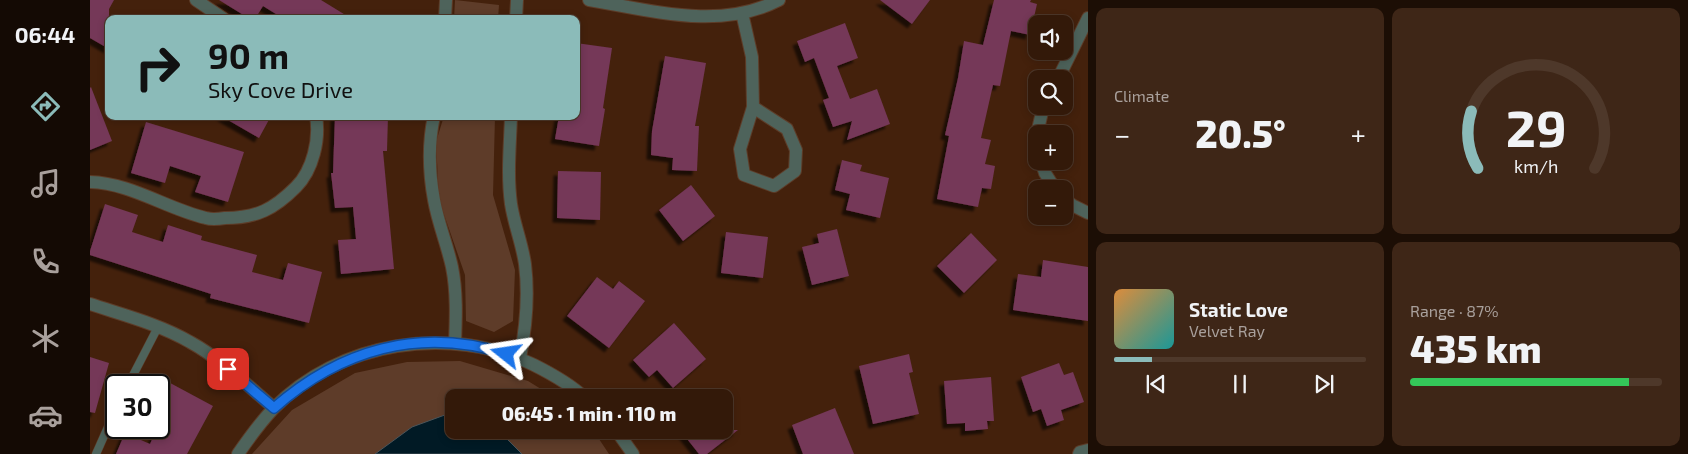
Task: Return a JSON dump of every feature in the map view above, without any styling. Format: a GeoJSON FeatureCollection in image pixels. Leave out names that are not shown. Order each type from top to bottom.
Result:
{"type":"FeatureCollection","features":[{"type":"Feature","properties":{"kind":"street"},"geometry":{"type":"LineString","coordinates":[[196,0],[218,15]]}},
{"type":"Feature","properties":{"kind":"street"},"geometry":{"type":"LineString","coordinates":[[446,0],[446,15]]}},
{"type":"Feature","properties":{"kind":"street"},"geometry":{"type":"LineString","coordinates":[[516,0],[516,15]]}},
{"type":"Feature","properties":{"kind":"street"},"geometry":{"type":"LineString","coordinates":[[590,0],[691,16],[718,16],[742,13],[779,0]]}},
{"type":"Feature","properties":{"kind":"street"},"geometry":{"type":"LineString","coordinates":[[742,13],[752,57],[754,107],[740,149],[744,175],[774,186],[795,172],[796,150],[788,129],[754,107]]}},
{"type":"Feature","properties":{"kind":"street"},"geometry":{"type":"LineString","coordinates":[[1062,70],[1088,18]]}},
{"type":"Feature","properties":{"kind":"street"},"geometry":{"type":"LineString","coordinates":[[90,182],[105,183],[125,189],[208,219],[255,216],[281,202],[304,179],[314,153],[318,129],[317,120]]}},
{"type":"Feature","properties":{"kind":"street"},"geometry":{"type":"LineString","coordinates":[[433,120],[430,165],[434,201],[452,267],[457,303],[455,343]]}},
{"type":"Feature","properties":{"kind":"street"},"geometry":{"type":"LineString","coordinates":[[511,120],[508,174],[512,206],[525,263],[528,295],[526,331],[520,358]]}},
{"type":"Feature","properties":{"kind":"street"},"geometry":{"type":"LineString","coordinates":[[1073,206],[1088,213]]}},
{"type":"Feature","properties":{"kind":"street"},"geometry":{"type":"LineString","coordinates":[[90,304],[158,327],[190,342],[216,359],[274,408]]}},
{"type":"Feature","properties":{"kind":"street"},"geometry":{"type":"LineString","coordinates":[[238,454],[274,408],[295,390],[326,370],[355,357],[386,348],[422,343],[455,343],[491,349],[520,358],[557,376],[574,389]]}},
{"type":"Feature","properties":{"kind":"street"},"geometry":{"type":"LineString","coordinates":[[622,439],[633,454]]}},
{"type":"Feature","properties":{"kind":"street"},"geometry":{"type":"LineString","coordinates":[[1079,454],[1088,450]]}},
{"type":"Feature","properties":{"kind":"lane"},"geometry":{"type":"LineString","coordinates":[[134,374],[158,327]]}},
{"type":"Feature","properties":{"kind":"lane"},"geometry":{"type":"LineString","coordinates":[[96,454],[105,434]]}},
{"type":"Feature","properties":{"kind":"shaded area"},"geometry":{"type":"Polygon","coordinates":[[[455,0],[499,5],[498,15],[454,15],[455,0]]]}},
{"type":"Feature","properties":{"kind":"shaded area"},"geometry":{"type":"Polygon","coordinates":[[[443,120],[495,120],[493,195],[515,270],[513,321],[494,332],[466,321],[465,275],[439,200],[436,142],[443,120]]]}},
{"type":"Feature","properties":{"kind":"shaded area"},"geometry":{"type":"Polygon","coordinates":[[[460,361],[528,381],[541,389],[445,389],[445,439],[599,439],[609,454],[252,454],[292,410],[355,373],[407,362],[460,361]]]}},
{"type":"Feature","properties":{"kind":"water"},"geometry":{"type":"Polygon","coordinates":[[[445,415],[445,439],[507,439],[522,454],[375,454],[412,427],[445,415]]]}},
{"type":"Feature","properties":{"kind":"building"},"geometry":{"type":"Polygon","coordinates":[[[90,0],[114,0],[109,9],[109,15],[105,15],[105,47],[90,38],[90,0]]]}},
{"type":"Feature","properties":{"kind":"building"},"geometry":{"type":"Polygon","coordinates":[[[219,0],[321,0],[345,15],[278,15],[263,6],[257,15],[243,15],[219,0]]]}},
{"type":"Feature","properties":{"kind":"building"},"geometry":{"type":"Polygon","coordinates":[[[880,0],[930,0],[912,24],[880,0]]]}},
{"type":"Feature","properties":{"kind":"building"},"geometry":{"type":"Polygon","coordinates":[[[994,0],[1031,0],[1030,2],[1037,4],[1035,15],[1028,15],[1028,35],[1011,31],[1000,86],[993,85],[981,138],[991,140],[985,164],[995,166],[991,189],[982,188],[978,207],[937,199],[949,136],[945,135],[964,41],[983,45],[994,0]]]}},
{"type":"Feature","properties":{"kind":"building"},"geometry":{"type":"Polygon","coordinates":[[[845,23],[858,58],[837,66],[850,99],[877,89],[890,124],[847,140],[852,121],[833,127],[823,100],[829,98],[814,58],[805,62],[797,41],[845,23]]]}},
{"type":"Feature","properties":{"kind":"building"},"geometry":{"type":"Polygon","coordinates":[[[580,44],[612,48],[599,146],[555,139],[558,120],[580,120],[580,44]]]}},
{"type":"Feature","properties":{"kind":"building"},"geometry":{"type":"Polygon","coordinates":[[[665,56],[706,63],[695,126],[699,126],[697,171],[672,170],[673,158],[651,155],[652,131],[665,56]]]}},
{"type":"Feature","properties":{"kind":"building"},"geometry":{"type":"Polygon","coordinates":[[[90,88],[112,141],[90,150],[90,88]]]}},
{"type":"Feature","properties":{"kind":"building"},"geometry":{"type":"Polygon","coordinates":[[[228,120],[269,120],[259,138],[228,120]]]}},
{"type":"Feature","properties":{"kind":"building"},"geometry":{"type":"Polygon","coordinates":[[[335,120],[388,120],[387,151],[383,151],[394,269],[341,274],[338,240],[356,239],[353,207],[335,208],[331,173],[333,173],[335,120]]]}},
{"type":"Feature","properties":{"kind":"building"},"geometry":{"type":"Polygon","coordinates":[[[146,122],[244,152],[228,202],[195,192],[201,176],[170,166],[165,183],[131,173],[146,122]]]}},
{"type":"Feature","properties":{"kind":"building"},"geometry":{"type":"Polygon","coordinates":[[[842,160],[862,165],[860,171],[889,178],[880,218],[846,210],[850,194],[835,190],[842,160]]]}},
{"type":"Feature","properties":{"kind":"building"},"geometry":{"type":"Polygon","coordinates":[[[558,171],[601,172],[600,220],[557,218],[558,171]]]}},
{"type":"Feature","properties":{"kind":"building"},"geometry":{"type":"Polygon","coordinates":[[[691,185],[715,216],[683,241],[659,210],[691,185]]]}},
{"type":"Feature","properties":{"kind":"building"},"geometry":{"type":"Polygon","coordinates":[[[105,204],[138,215],[132,232],[163,242],[168,225],[202,236],[201,240],[257,255],[252,272],[283,280],[288,263],[322,272],[309,323],[210,298],[211,294],[90,255],[105,204]]]}},
{"type":"Feature","properties":{"kind":"building"},"geometry":{"type":"Polygon","coordinates":[[[837,229],[849,276],[812,285],[802,247],[819,243],[817,234],[837,229]]]}},
{"type":"Feature","properties":{"kind":"building"},"geometry":{"type":"Polygon","coordinates":[[[726,232],[768,237],[763,278],[721,273],[726,232]]]}},
{"type":"Feature","properties":{"kind":"building"},"geometry":{"type":"Polygon","coordinates":[[[971,233],[997,260],[964,293],[937,266],[971,233]]]}},
{"type":"Feature","properties":{"kind":"building"},"geometry":{"type":"Polygon","coordinates":[[[1043,260],[1088,267],[1088,321],[1013,310],[1018,274],[1041,277],[1043,260]]]}},
{"type":"Feature","properties":{"kind":"building"},"geometry":{"type":"Polygon","coordinates":[[[597,277],[613,289],[619,281],[645,301],[609,348],[567,316],[597,277]]]}},
{"type":"Feature","properties":{"kind":"building"},"geometry":{"type":"Polygon","coordinates":[[[674,323],[706,359],[673,388],[657,370],[649,377],[633,360],[674,323]]]}},
{"type":"Feature","properties":{"kind":"building"},"geometry":{"type":"Polygon","coordinates":[[[909,354],[913,372],[909,373],[919,414],[873,424],[859,366],[909,354]]]}},
{"type":"Feature","properties":{"kind":"building"},"geometry":{"type":"Polygon","coordinates":[[[90,357],[109,363],[95,413],[90,412],[90,357]]]}},
{"type":"Feature","properties":{"kind":"building"},"geometry":{"type":"Polygon","coordinates":[[[1059,363],[1064,375],[1073,372],[1084,402],[1061,410],[1064,420],[1047,426],[1041,409],[1033,412],[1021,377],[1059,363]]]}},
{"type":"Feature","properties":{"kind":"building"},"geometry":{"type":"Polygon","coordinates":[[[991,377],[994,421],[987,421],[988,429],[965,431],[965,423],[947,424],[944,381],[991,377]]]}},
{"type":"Feature","properties":{"kind":"building"},"geometry":{"type":"Polygon","coordinates":[[[170,383],[213,406],[187,454],[116,454],[122,439],[139,439],[150,444],[152,439],[170,439],[170,383]]]}},
{"type":"Feature","properties":{"kind":"building"},"geometry":{"type":"Polygon","coordinates":[[[835,408],[854,454],[803,454],[792,425],[835,408]]]}},
{"type":"Feature","properties":{"kind":"building"},"geometry":{"type":"Polygon","coordinates":[[[687,439],[726,439],[707,454],[699,454],[687,439]]]}},
{"type":"Feature","properties":{"kind":"route"},"geometry":{"type":"LineString","coordinates":[[228,369],[274,408],[295,390],[326,370],[355,357],[386,348],[422,343],[455,343],[491,349],[506,354]]}}]}
